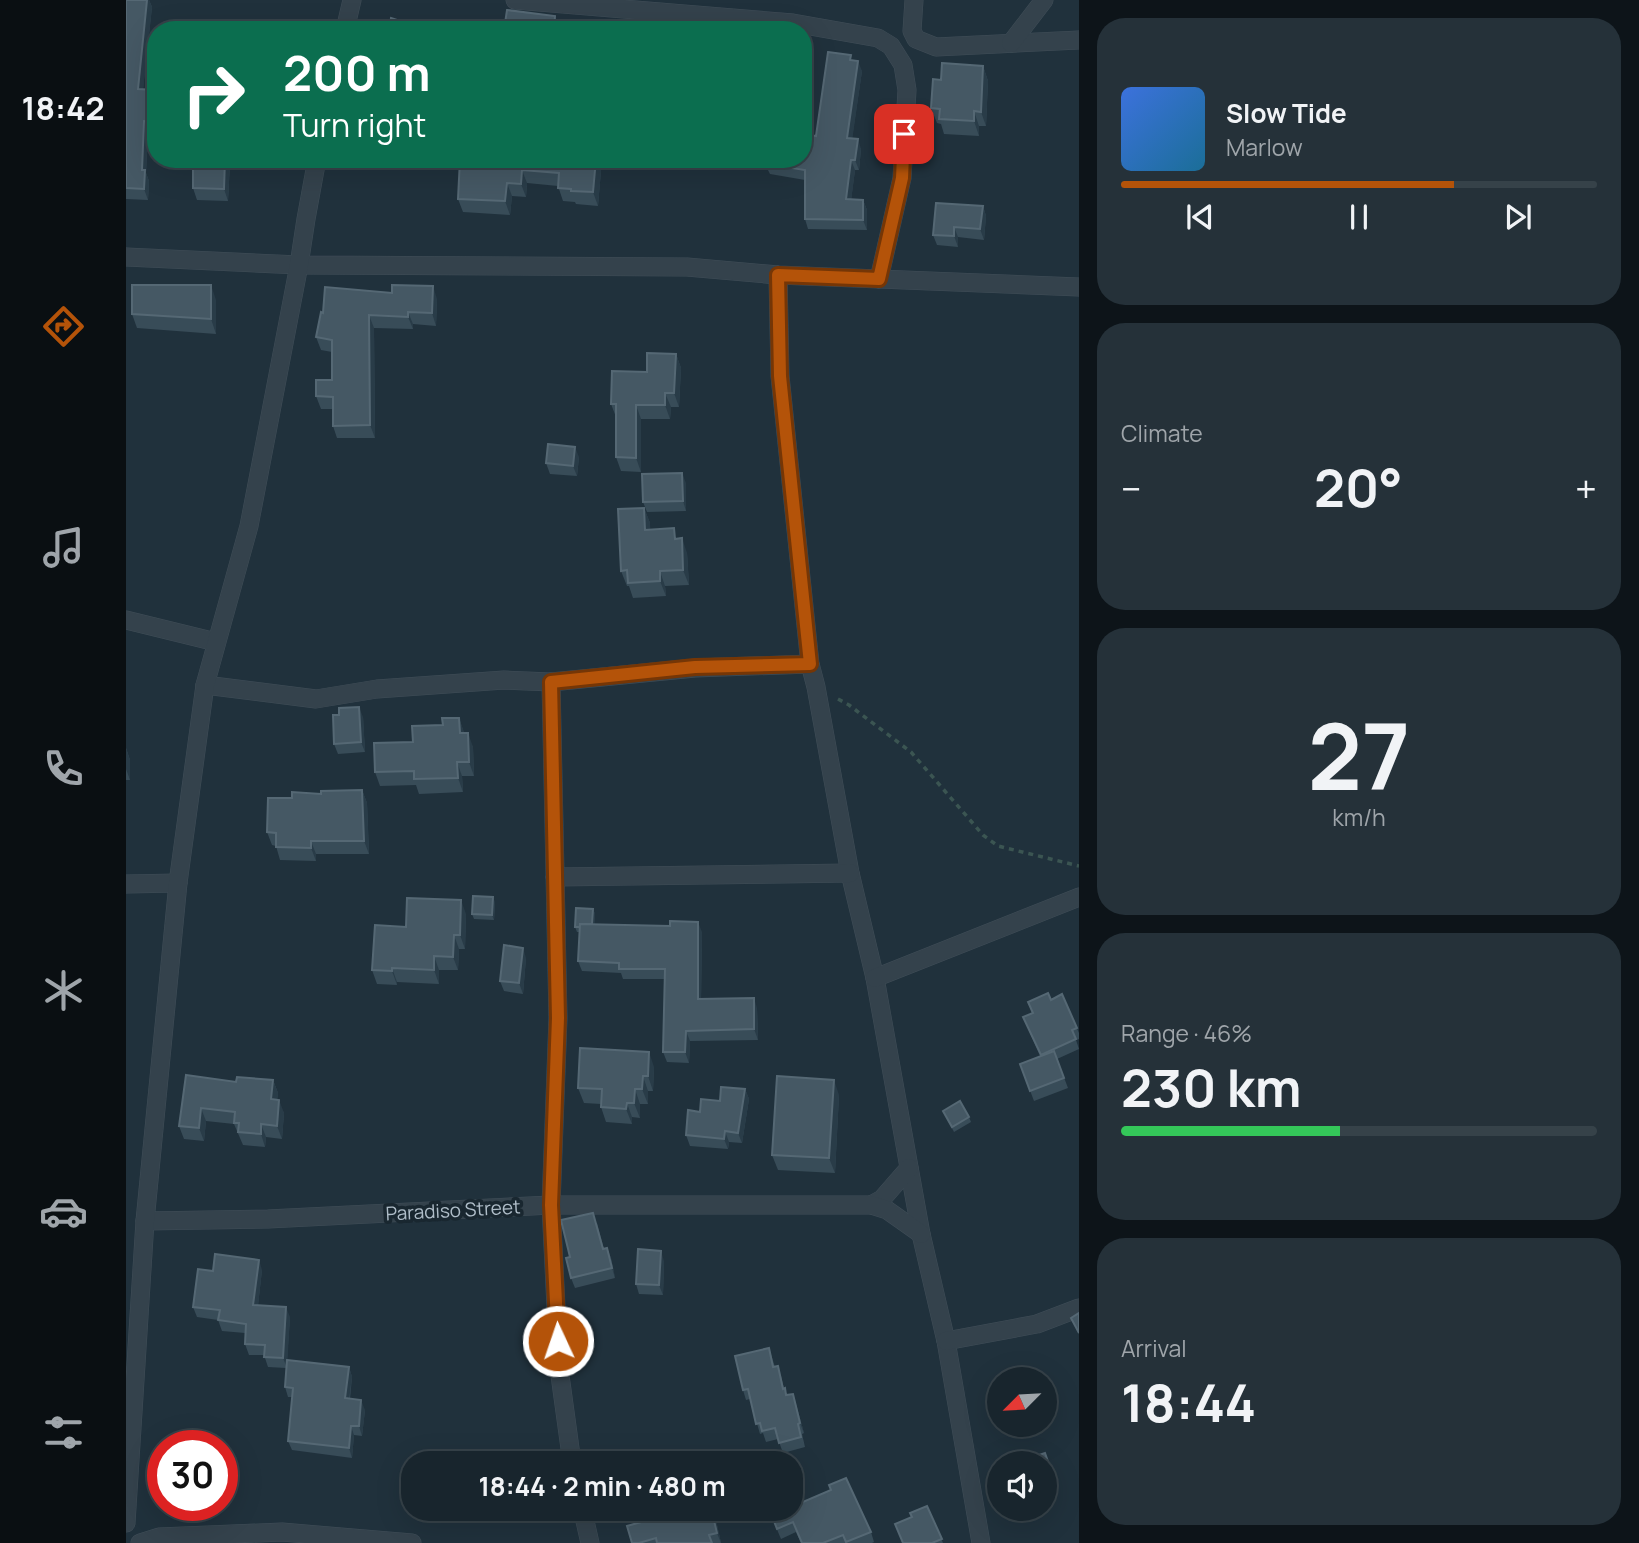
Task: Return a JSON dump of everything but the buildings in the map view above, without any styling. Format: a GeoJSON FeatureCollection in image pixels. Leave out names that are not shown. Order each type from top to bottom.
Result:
{"type":"FeatureCollection","features":[{"type":"Feature","properties":{"kind":"street"},"geometry":{"type":"LineString","coordinates":[[347,21],[352,0]]}},
{"type":"Feature","properties":{"kind":"street"},"geometry":{"type":"LineString","coordinates":[[515,0],[769,21]]}},
{"type":"Feature","properties":{"kind":"street"},"geometry":{"type":"LineString","coordinates":[[914,0],[912,31],[916,40],[936,47],[1079,40]]}},
{"type":"Feature","properties":{"kind":"street"},"geometry":{"type":"LineString","coordinates":[[1011,43],[1044,0]]}},
{"type":"Feature","properties":{"kind":"street"},"geometry":{"type":"LineString","coordinates":[[812,26],[878,38],[891,46],[903,65],[907,90],[902,178],[879,279]]}},
{"type":"Feature","properties":{"kind":"street"},"geometry":{"type":"LineString","coordinates":[[126,1523],[145,1221],[178,883],[205,685],[249,526],[315,168]]}},
{"type":"Feature","properties":{"kind":"street"},"geometry":{"type":"LineString","coordinates":[[126,257],[299,265],[687,267],[778,275],[1079,287]]}},
{"type":"Feature","properties":{"kind":"street"},"geometry":{"type":"LineString","coordinates":[[778,275],[780,376],[810,664],[850,873],[875,978],[921,1234],[946,1341],[981,1543]]}},
{"type":"Feature","properties":{"kind":"street"},"geometry":{"type":"LineString","coordinates":[[126,620],[216,642]]}},
{"type":"Feature","properties":{"kind":"street"},"geometry":{"type":"LineString","coordinates":[[205,685],[316,699],[415,686],[504,680],[551,682],[695,667],[810,664]]}},
{"type":"Feature","properties":{"kind":"street"},"geometry":{"type":"LineString","coordinates":[[551,682],[558,1018],[551,1205],[559,1368],[570,1451]]}},
{"type":"Feature","properties":{"kind":"street"},"geometry":{"type":"LineString","coordinates":[[555,877],[850,873]]}},
{"type":"Feature","properties":{"kind":"street"},"geometry":{"type":"LineString","coordinates":[[126,884],[178,883]]}},
{"type":"Feature","properties":{"kind":"street"},"geometry":{"type":"LineString","coordinates":[[875,978],[1079,897]]}},
{"type":"Feature","properties":{"kind":"street"},"geometry":{"type":"LineString","coordinates":[[872,1205],[882,1199],[909,1168]]}},
{"type":"Feature","properties":{"kind":"street","name":"Paradiso Street"},"geometry":{"type":"LineString","coordinates":[[145,1221],[282,1219],[551,1205],[872,1205],[887,1210],[921,1234]]}},
{"type":"Feature","properties":{"kind":"street"},"geometry":{"type":"LineString","coordinates":[[946,1341],[1037,1324],[1079,1308]]}},
{"type":"Feature","properties":{"kind":"street"},"geometry":{"type":"LineString","coordinates":[[585,1521],[590,1543]]}},
{"type":"Feature","properties":{"kind":"street"},"geometry":{"type":"LineString","coordinates":[[140,1543],[159,1537],[282,1532],[412,1543]]}},
{"type":"Feature","properties":{"kind":"path"},"geometry":{"type":"LineString","coordinates":[[816,687],[849,705],[911,752],[983,835],[999,846],[1079,866]]}},
{"type":"Feature","properties":{"kind":"route"},"geometry":{"type":"LineString","coordinates":[[558,1341],[551,1205],[558,1018],[551,682],[695,667],[810,664],[780,376],[778,275],[879,279],[902,178],[904,134]]}}]}
